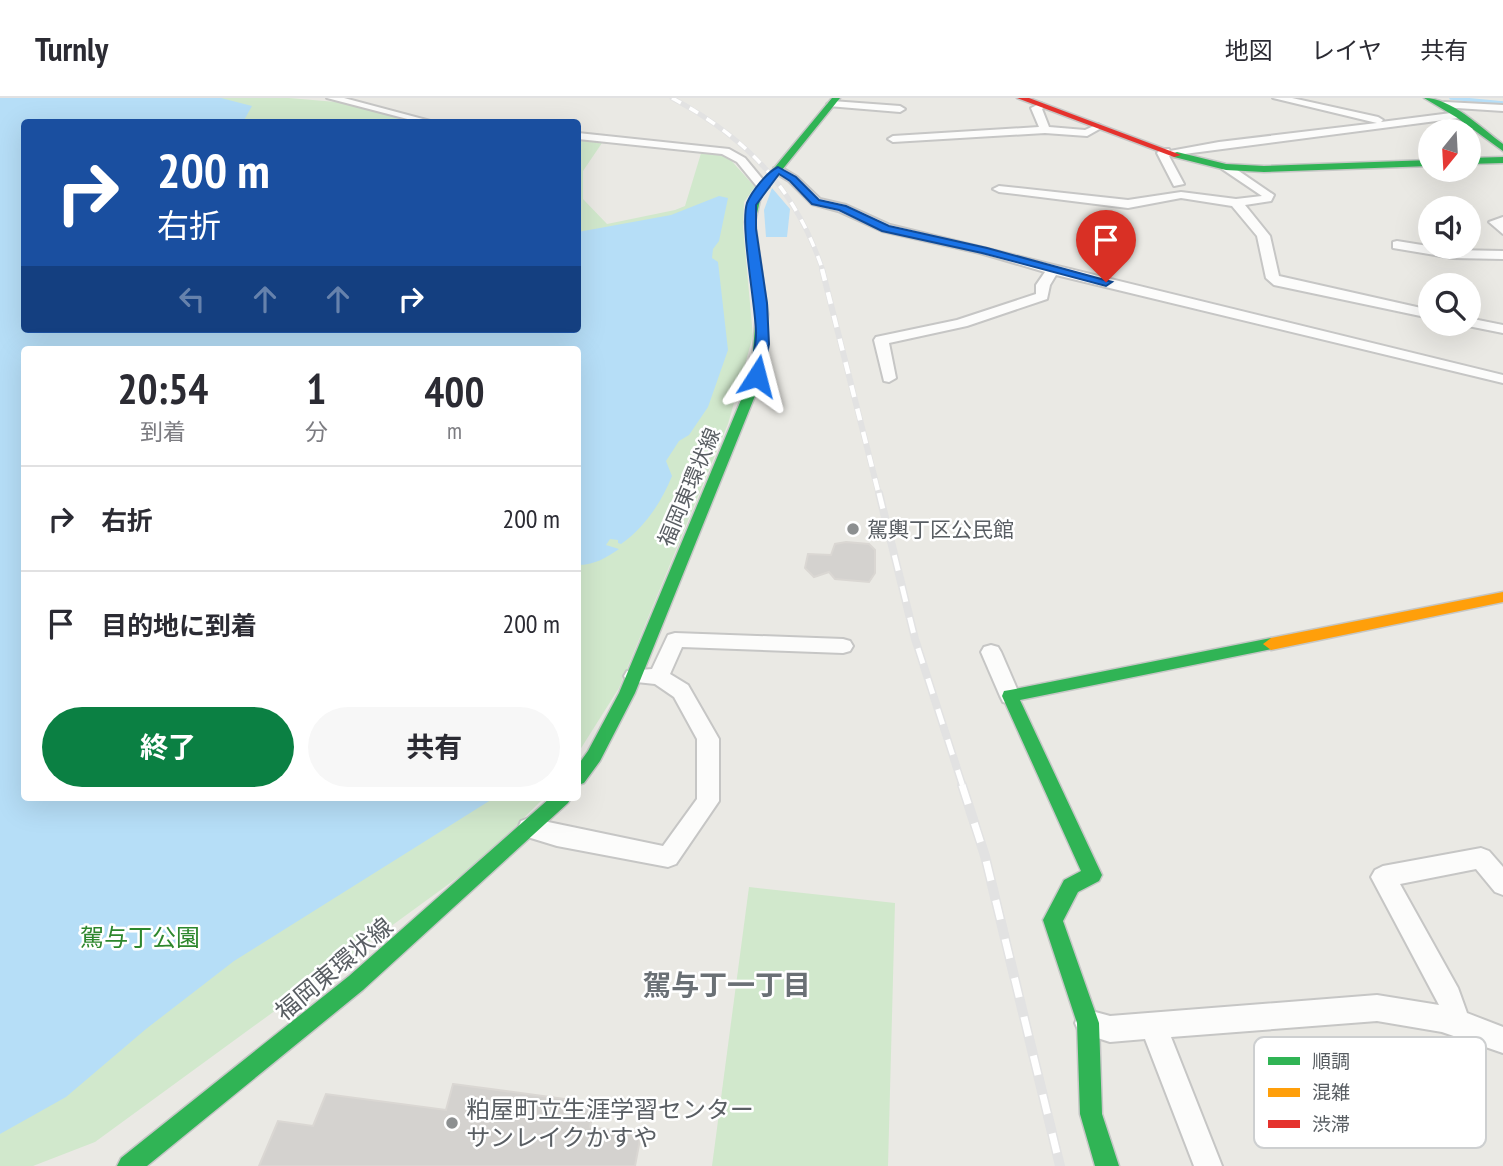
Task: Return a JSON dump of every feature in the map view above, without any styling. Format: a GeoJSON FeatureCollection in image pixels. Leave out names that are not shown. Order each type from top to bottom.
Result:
{"type":"FeatureCollection","features":[{"type":"Feature","properties":{"kind":"street"},"geometry":{"type":"LineString","coordinates":[[332,98],[352,99],[419,119]]}},
{"type":"Feature","properties":{"kind":"street"},"geometry":{"type":"LineString","coordinates":[[834,101],[899,113],[905,98]]}},
{"type":"Feature","properties":{"kind":"street"},"geometry":{"type":"LineString","coordinates":[[1021,98],[1169,152],[1226,167],[1264,169],[1418,163]]}},
{"type":"Feature","properties":{"kind":"street"},"geometry":{"type":"LineString","coordinates":[[1278,98],[1393,124]]}},
{"type":"Feature","properties":{"kind":"street","name":"福岡東環状線"},"geometry":{"type":"LineString","coordinates":[[581,774],[594,756],[634,676],[757,376],[763,344],[751,205],[834,101]]}},
{"type":"Feature","properties":{"kind":"street"},"geometry":{"type":"LineString","coordinates":[[1435,101],[1503,108]]}},
{"type":"Feature","properties":{"kind":"street"},"geometry":{"type":"LineString","coordinates":[[1435,101],[1459,115],[1503,148]]}},
{"type":"Feature","properties":{"kind":"street"},"geometry":{"type":"LineString","coordinates":[[1041,106],[1036,108],[1045,130]]}},
{"type":"Feature","properties":{"kind":"street"},"geometry":{"type":"LineString","coordinates":[[1178,184],[1162,153],[1219,145],[1242,145],[1459,115]]}},
{"type":"Feature","properties":{"kind":"street"},"geometry":{"type":"LineString","coordinates":[[893,139],[1045,130],[1087,133],[1098,127]]}},
{"type":"Feature","properties":{"kind":"street"},"geometry":{"type":"LineString","coordinates":[[581,136],[725,151],[741,160],[763,187]]}},
{"type":"Feature","properties":{"kind":"street"},"geometry":{"type":"LineString","coordinates":[[1481,161],[1503,160]]}},
{"type":"Feature","properties":{"kind":"street"},"geometry":{"type":"LineString","coordinates":[[999,189],[1128,204],[1181,195],[1236,203],[1267,199],[1268,195],[1226,167]]}},
{"type":"Feature","properties":{"kind":"street"},"geometry":{"type":"LineString","coordinates":[[778,170],[793,179],[816,202],[842,208],[886,228],[1503,379]]}},
{"type":"Feature","properties":{"kind":"street"},"geometry":{"type":"LineString","coordinates":[[1236,203],[1262,230],[1269,245],[1273,278],[1279,282],[1418,311]]}},
{"type":"Feature","properties":{"kind":"street"},"geometry":{"type":"LineString","coordinates":[[1503,221],[1496,222],[1503,230]]}},
{"type":"Feature","properties":{"kind":"street"},"geometry":{"type":"LineString","coordinates":[[1397,245],[1453,254],[1503,256]]}},
{"type":"Feature","properties":{"kind":"street"},"geometry":{"type":"LineString","coordinates":[[889,378],[881,340],[917,335],[929,329],[967,322],[1042,296],[1043,285],[1053,270]]}},
{"type":"Feature","properties":{"kind":"street"},"geometry":{"type":"LineString","coordinates":[[1481,325],[1503,329]]}},
{"type":"Feature","properties":{"kind":"street"},"geometry":{"type":"LineString","coordinates":[[1010,696],[1503,597]]}},
{"type":"Feature","properties":{"kind":"street"},"geometry":{"type":"LineString","coordinates":[[659,677],[675,640],[843,646]]}},
{"type":"Feature","properties":{"kind":"street"},"geometry":{"type":"LineString","coordinates":[[991,652],[1092,875],[1070,886],[1053,920],[1088,1023],[1091,1114],[1107,1166]]}},
{"type":"Feature","properties":{"kind":"street"},"geometry":{"type":"LineString","coordinates":[[529,828],[557,836],[668,857],[708,801],[708,738],[681,691],[659,677],[634,676]]}},
{"type":"Feature","properties":{"kind":"street","name":"福岡東環状線"},"geometry":{"type":"LineString","coordinates":[[129,1166],[356,983],[559,801]]}},
{"type":"Feature","properties":{"kind":"street"},"geometry":{"type":"LineString","coordinates":[[1456,1021],[1449,997],[1383,877],[1481,858],[1503,884]]}},
{"type":"Feature","properties":{"kind":"street"},"geometry":{"type":"LineString","coordinates":[[1088,1023],[1110,1029],[1377,1008],[1418,1012],[1456,1021],[1503,1040]]}},
{"type":"Feature","properties":{"kind":"street"},"geometry":{"type":"LineString","coordinates":[[1153,1026],[1208,1166]]}},
{"type":"Feature","properties":{"kind":"green space","name":"駕与丁公園"},"geometry":{"type":"Polygon","coordinates":[[[0,98],[289,98],[348,103],[409,119],[21,119],[21,333],[581,333],[581,137],[604,140],[583,171],[583,199],[607,224],[685,206],[702,150],[728,157],[755,187],[744,202],[743,227],[753,336],[728,424],[619,688],[581,748],[581,346],[21,346],[21,801],[541,801],[479,862],[95,1142],[33,1166],[0,1166],[0,98]]]}},
{"type":"Feature","properties":{"kind":"green space"},"geometry":{"type":"Polygon","coordinates":[[[749,887],[895,903],[888,1166],[712,1166],[749,887]]]}},
{"type":"Feature","properties":{"kind":"water","name":"駕与丁公園"},"geometry":{"type":"Polygon","coordinates":[[[0,98],[221,98],[252,106],[245,119],[21,119],[21,333],[581,333],[581,231],[671,215],[719,196],[728,198],[719,241],[713,249],[712,258],[718,262],[728,350],[708,407],[689,435],[679,441],[666,461],[672,476],[651,514],[638,530],[621,544],[618,540],[610,539],[606,545],[619,549],[589,564],[581,565],[581,346],[21,346],[21,801],[489,801],[234,961],[146,1029],[66,1097],[0,1134],[0,98]]]}},
{"type":"Feature","properties":{"kind":"water"},"geometry":{"type":"Polygon","coordinates":[[[772,188],[790,209],[787,237],[766,237],[764,210],[772,188]]]}},
{"type":"Feature","properties":{"kind":"building","name":"駕輿丁区公民館"},"geometry":{"type":"Polygon","coordinates":[[[835,544],[869,544],[875,550],[875,573],[869,582],[835,579],[829,572],[814,577],[805,568],[808,554],[831,555],[835,544]]]}},
{"type":"Feature","properties":{"kind":"building","name":"粕屋町立生涯学習センター サンレイクかすや"},"geometry":{"type":"Polygon","coordinates":[[[453,1084],[595,1103],[590,1127],[641,1134],[635,1166],[259,1166],[278,1121],[313,1126],[326,1094],[446,1110],[453,1084]]]}},
{"type":"Feature","properties":{"kind":"waterway"},"geometry":{"type":"LineString","coordinates":[[1451,98],[1503,103]]}},
{"type":"Feature","properties":{"kind":"railway"},"geometry":{"type":"LineString","coordinates":[[672,98],[723,130],[765,169],[799,215],[823,271]]}},
{"type":"Feature","properties":{"kind":"railway"},"geometry":{"type":"LineString","coordinates":[[822,269],[879,495]]}},
{"type":"Feature","properties":{"kind":"railway"},"geometry":{"type":"LineString","coordinates":[[879,493],[915,639],[963,787]]}},
{"type":"Feature","properties":{"kind":"railway"},"geometry":{"type":"LineString","coordinates":[[962,785],[985,856],[1060,1166]]}},
{"type":"Feature","properties":{"kind":"traffic: fast"},"geometry":{"type":"LineString","coordinates":[[581,774],[594,756],[627,693],[757,376],[762,314],[750,222],[756,196],[836,98]]}},
{"type":"Feature","properties":{"kind":"traffic: fast"},"geometry":{"type":"LineString","coordinates":[[1428,98],[1459,115],[1503,148]]}},
{"type":"Feature","properties":{"kind":"traffic: fast"},"geometry":{"type":"LineString","coordinates":[[1177,155],[1226,167],[1264,169],[1418,163]]}},
{"type":"Feature","properties":{"kind":"traffic: fast"},"geometry":{"type":"LineString","coordinates":[[1481,161],[1503,160]]}},
{"type":"Feature","properties":{"kind":"traffic: fast"},"geometry":{"type":"LineString","coordinates":[[1107,1166],[1091,1114],[1088,1023],[1053,920],[1071,886],[1092,875],[1010,696],[1271,644]]}},
{"type":"Feature","properties":{"kind":"traffic: fast"},"geometry":{"type":"LineString","coordinates":[[129,1166],[356,983],[559,801]]}},
{"type":"Feature","properties":{"kind":"traffic: slow"},"geometry":{"type":"LineString","coordinates":[[1271,644],[1503,597]]}},
{"type":"Feature","properties":{"kind":"traffic: jam"},"geometry":{"type":"LineString","coordinates":[[1021,98],[1177,155]]}},
{"type":"Feature","properties":{"kind":"place","name":"駕輿丁区公民館"},"geometry":{"type":"Point","coordinates":[853,529]}},
{"type":"Feature","properties":{"kind":"place","name":"粕屋町立生涯学習センター サンレイクかすや"},"geometry":{"type":"Point","coordinates":[452,1123]}},
{"type":"Feature","properties":{"kind":"district","name":"駕与丁一丁目"},"geometry":{"type":"Point","coordinates":[727,984]}},
{"type":"Feature","properties":{"kind":"route"},"geometry":{"type":"LineString","coordinates":[[757,376],[763,344],[751,205],[778,170],[793,179],[816,202],[842,208],[886,228],[1106,282]]}}]}
